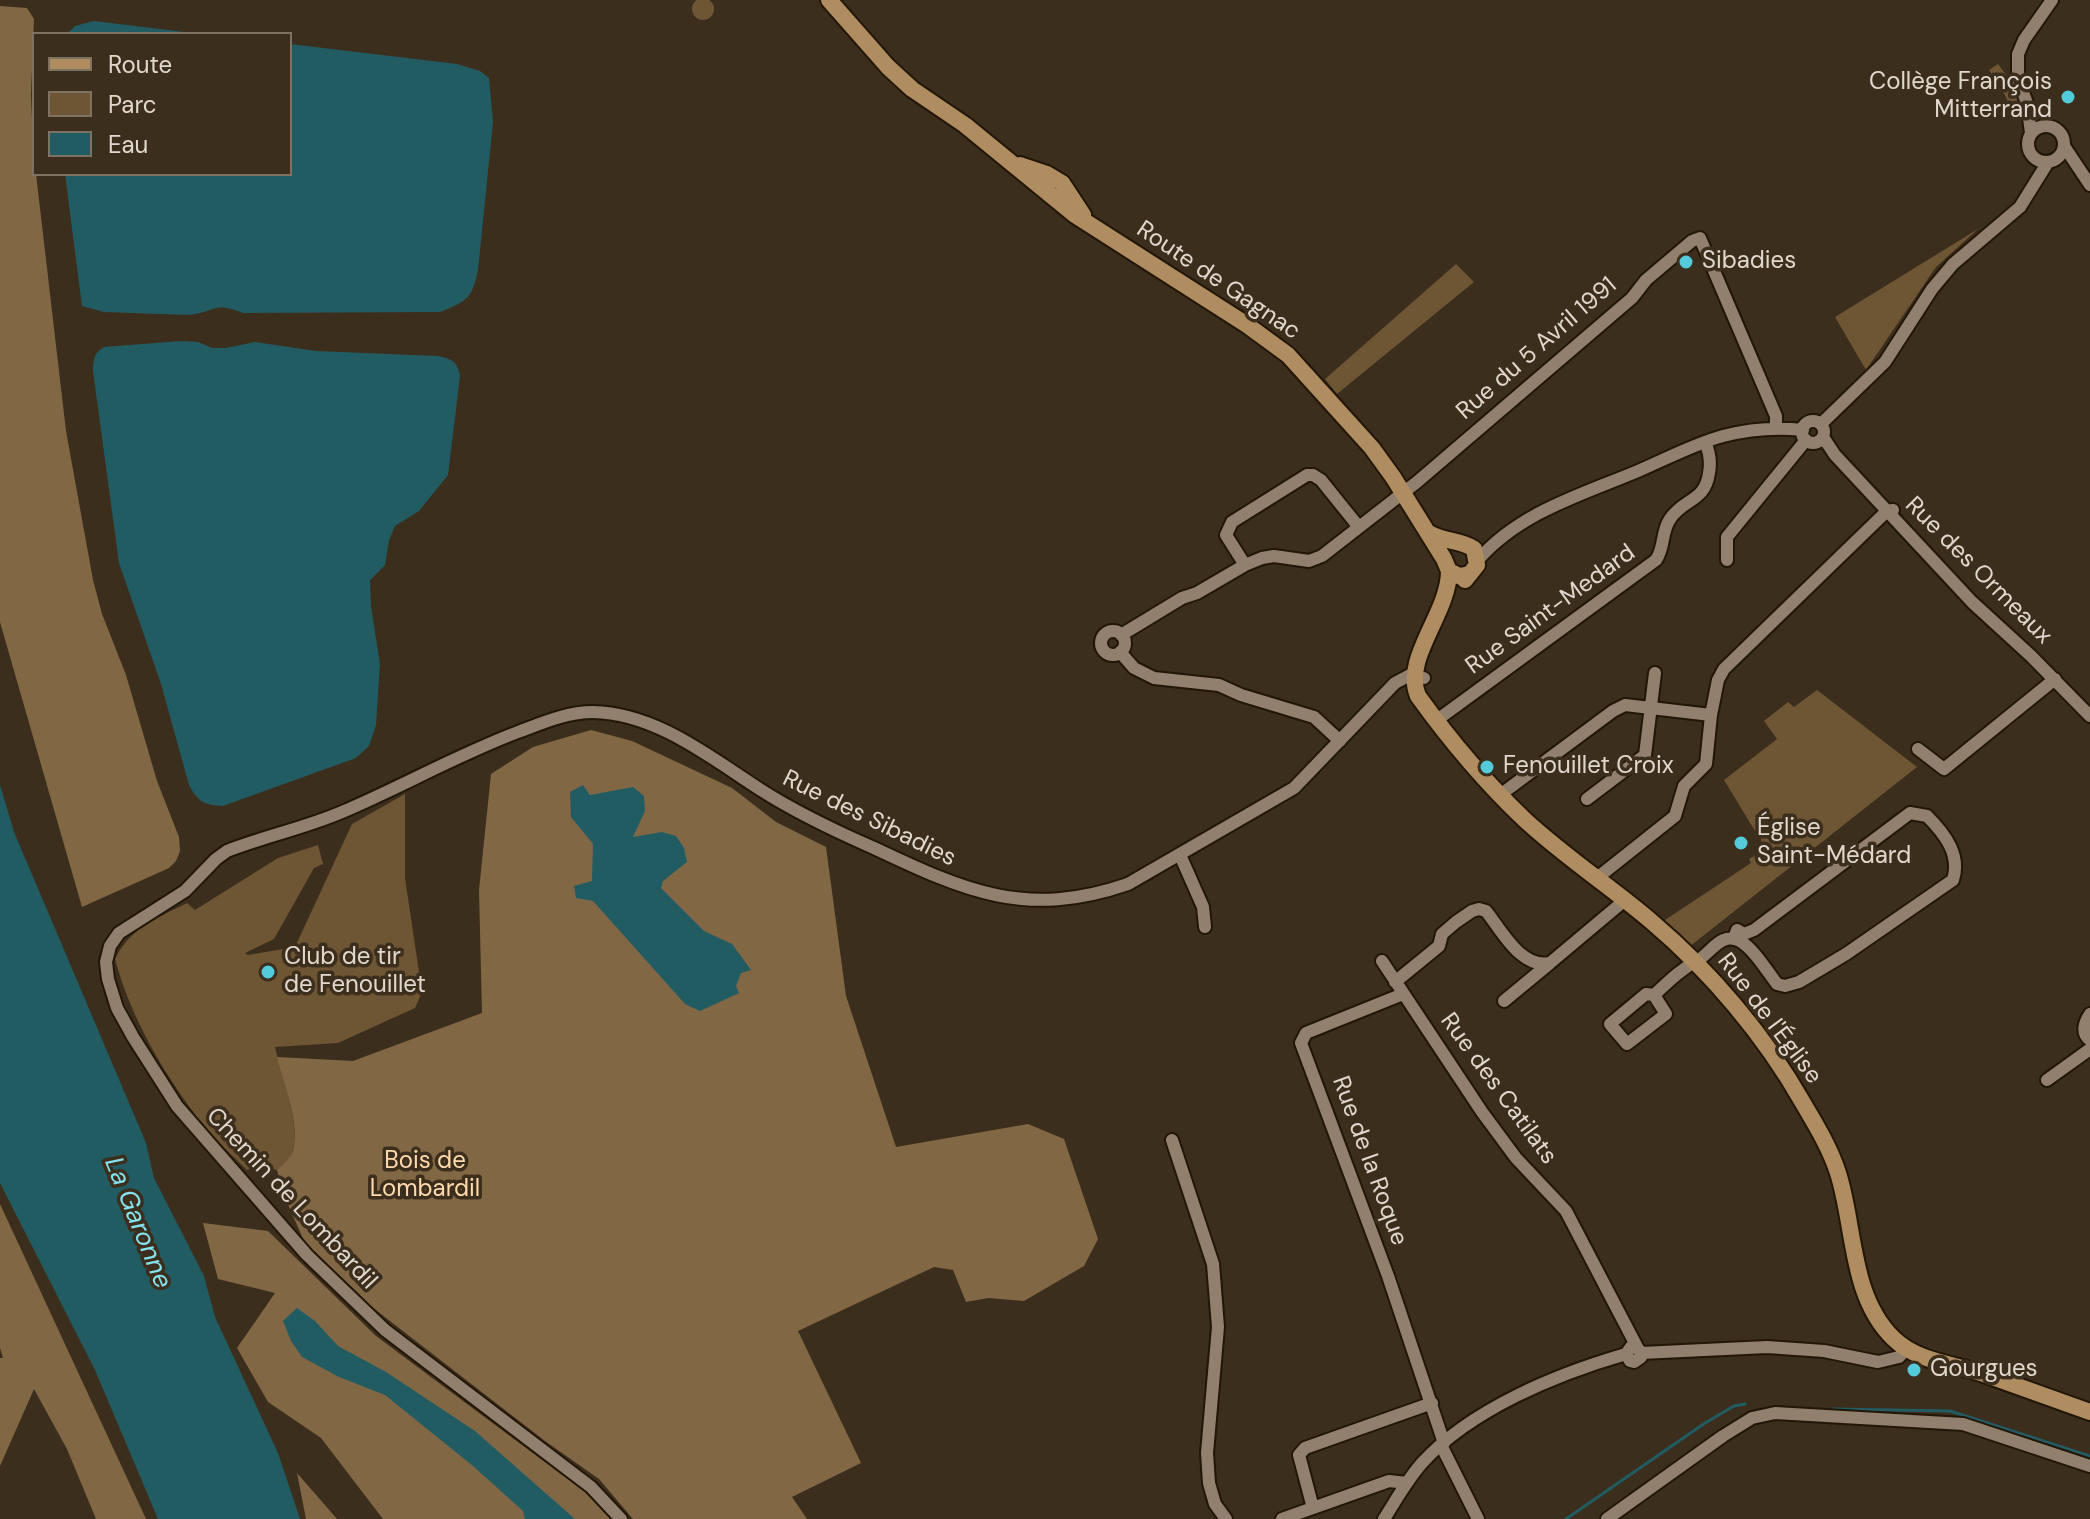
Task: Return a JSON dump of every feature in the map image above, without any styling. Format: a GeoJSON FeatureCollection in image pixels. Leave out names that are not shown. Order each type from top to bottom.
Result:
{"type":"FeatureCollection","features":[{"type":"Feature","properties":{"kind":"main road","name":"Route de Gagnac"},"geometry":{"type":"LineString","coordinates":[[829,0],[888,67],[912,89],[965,125],[1075,215],[1247,325],[1288,355],[1372,448],[1447,565]]}},
{"type":"Feature","properties":{"kind":"main road"},"geometry":{"type":"LineString","coordinates":[[1417,679],[1460,585],[1474,567],[1474,549],[1428,533]]}},
{"type":"Feature","properties":{"kind":"main road"},"geometry":{"type":"LineString","coordinates":[[1417,679],[1423,648],[1448,594],[1448,549],[1460,543]]}},
{"type":"Feature","properties":{"kind":"main road"},"geometry":{"type":"LineString","coordinates":[[1447,565],[1459,576],[1474,567]]}},
{"type":"Feature","properties":{"kind":"main road","name":"Rue de l'Église"},"geometry":{"type":"LineString","coordinates":[[1417,679],[1460,747],[1500,795],[1558,848],[1625,900],[1695,961],[1754,1031],[1808,1111],[1837,1171],[1856,1260],[1870,1304],[1892,1337],[1917,1355],[1985,1374],[2090,1412]]}},
{"type":"Feature","properties":{"kind":"street"},"geometry":{"type":"LineString","coordinates":[[2029,194],[2032,156],[2027,145],[2031,133],[2027,103],[2018,79],[2018,54],[2029,32],[2052,0]]}},
{"type":"Feature","properties":{"kind":"street"},"geometry":{"type":"LineString","coordinates":[[2027,103],[2047,126]]}},
{"type":"Feature","properties":{"kind":"street"},"geometry":{"type":"LineString","coordinates":[[2031,133],[2041,126],[2059,131],[2064,146],[2086,180]]}},
{"type":"Feature","properties":{"kind":"street"},"geometry":{"type":"LineString","coordinates":[[1727,560],[1727,537],[1813,435],[1885,362],[1932,289],[1953,264],[2020,207],[2064,146]]}},
{"type":"Feature","properties":{"kind":"street"},"geometry":{"type":"LineString","coordinates":[[2032,156],[2052,161],[2086,180]]}},
{"type":"Feature","properties":{"kind":"street","name":"Rue du 5 Avril 1991"},"geometry":{"type":"LineString","coordinates":[[1121,635],[1245,565],[1274,556],[1309,561],[1322,556],[1403,493],[1632,298],[1646,280],[1692,241],[1700,238],[1776,416],[1776,427]]}},
{"type":"Feature","properties":{"kind":"street","name":"Rue des Ormeaux"},"geometry":{"type":"LineString","coordinates":[[1474,567],[1496,539],[1547,508],[1705,442],[1750,430],[1776,427],[1813,435],[1890,510],[1972,602],[2090,716]]}},
{"type":"Feature","properties":{"kind":"street","name":"Rue Saint-Medard"},"geometry":{"type":"LineString","coordinates":[[1442,716],[1656,560],[1663,551],[1665,529],[1670,519],[1702,494],[1707,486],[1710,460],[1705,442]]}},
{"type":"Feature","properties":{"kind":"street"},"geometry":{"type":"LineString","coordinates":[[1245,565],[1226,535],[1232,522],[1307,475],[1321,480],[1358,526]]}},
{"type":"Feature","properties":{"kind":"street"},"geometry":{"type":"LineString","coordinates":[[1597,878],[1675,816],[1684,786],[1706,764],[1711,715],[1718,680],[1724,669],[1890,510]]}},
{"type":"Feature","properties":{"kind":"street","name":"Rue des Ormeaux"},"geometry":{"type":"LineString","coordinates":[[1460,543],[1496,539]]}},
{"type":"Feature","properties":{"kind":"street"},"geometry":{"type":"LineString","coordinates":[[1115,631],[1121,635],[1125,642],[1120,652],[1105,652],[1101,642],[1107,632],[1115,631]]}},
{"type":"Feature","properties":{"kind":"street"},"geometry":{"type":"LineString","coordinates":[[1120,652],[1134,668],[1154,678],[1219,685],[1241,695],[1314,717],[1340,741]]}},
{"type":"Feature","properties":{"kind":"street"},"geometry":{"type":"LineString","coordinates":[[1587,799],[1645,755],[1655,673]]}},
{"type":"Feature","properties":{"kind":"street","name":"Rue des Sibadies"},"geometry":{"type":"LineString","coordinates":[[216,859],[246,844],[341,812],[492,742],[557,718],[593,712],[636,720],[666,732],[720,762],[788,807],[945,882],[1000,897],[1028,900],[1073,897],[1128,884],[1294,788],[1395,683],[1417,679]]}},
{"type":"Feature","properties":{"kind":"street"},"geometry":{"type":"LineString","coordinates":[[1918,749],[1944,769],[2055,679]]}},
{"type":"Feature","properties":{"kind":"street"},"geometry":{"type":"LineString","coordinates":[[1500,795],[1625,705],[1711,715]]}},
{"type":"Feature","properties":{"kind":"street"},"geometry":{"type":"LineString","coordinates":[[1654,995],[1666,1014],[1627,1044],[1610,1024],[1646,994],[1654,995],[1717,943],[1734,938],[1744,943],[1777,984],[1793,985],[1846,954],[1953,880],[1957,866],[1954,854],[1927,816],[1910,813],[1754,930],[1744,934],[1737,930],[1734,938]]}},
{"type":"Feature","properties":{"kind":"street"},"geometry":{"type":"LineString","coordinates":[[1180,855],[1203,907],[1205,927]]}},
{"type":"Feature","properties":{"kind":"street","name":"Chemin de Lombardil"},"geometry":{"type":"LineString","coordinates":[[216,859],[185,891],[119,933],[110,946],[106,962],[108,979],[117,1008],[133,1037],[177,1106],[307,1255],[385,1330],[591,1487],[621,1519]]}},
{"type":"Feature","properties":{"kind":"street"},"geometry":{"type":"LineString","coordinates":[[1504,1001],[1625,900]]}},
{"type":"Feature","properties":{"kind":"street"},"geometry":{"type":"LineString","coordinates":[[1395,982],[1439,946],[1442,934],[1479,909],[1486,911],[1523,957],[1533,963],[1550,963]]}},
{"type":"Feature","properties":{"kind":"street","name":"Rue des Catilats"},"geometry":{"type":"LineString","coordinates":[[1382,961],[1499,1135],[1516,1158],[1566,1211],[1624,1325],[1633,1351]]}},
{"type":"Feature","properties":{"kind":"street","name":"Rue de la Roque"},"geometry":{"type":"LineString","coordinates":[[1403,994],[1306,1033],[1301,1043],[1388,1276],[1443,1444]]}},
{"type":"Feature","properties":{"kind":"street"},"geometry":{"type":"LineString","coordinates":[[2090,1014],[2084,1032],[2090,1040]]}},
{"type":"Feature","properties":{"kind":"street"},"geometry":{"type":"LineString","coordinates":[[2047,1080],[2090,1049]]}},
{"type":"Feature","properties":{"kind":"street"},"geometry":{"type":"LineString","coordinates":[[1172,1140],[1213,1264],[1218,1327],[1207,1453],[1209,1483],[1215,1504],[1226,1519]]}},
{"type":"Feature","properties":{"kind":"street"},"geometry":{"type":"LineString","coordinates":[[1384,1519],[1407,1483],[1443,1444],[1554,1377],[1633,1351],[1779,1347],[1824,1351],[1878,1362],[1899,1357],[1906,1349]]}},
{"type":"Feature","properties":{"kind":"street"},"geometry":{"type":"LineString","coordinates":[[1313,1508],[1299,1455],[1305,1448],[1432,1403]]}},
{"type":"Feature","properties":{"kind":"street"},"geometry":{"type":"LineString","coordinates":[[1607,1519],[1742,1424],[1752,1418],[1775,1413],[1963,1424],[2090,1466]]}},
{"type":"Feature","properties":{"kind":"street"},"geometry":{"type":"LineString","coordinates":[[1443,1444],[1478,1519]]}},
{"type":"Feature","properties":{"kind":"street"},"geometry":{"type":"LineString","coordinates":[[1282,1519],[1389,1481],[1407,1483]]}},
{"type":"Feature","properties":{"kind":"green space"},"geometry":{"type":"Polygon","coordinates":[[[699,-1],[707,-1],[713,5],[713,13],[707,19],[699,19],[693,13],[693,5],[699,-1]]]}},
{"type":"Feature","properties":{"kind":"green space"},"geometry":{"type":"Polygon","coordinates":[[[0,6],[27,8],[34,19],[32,176],[36,176],[66,431],[102,614],[126,675],[157,781],[179,837],[180,851],[169,868],[82,907],[0,622],[0,6]]]}},
{"type":"Feature","properties":{"kind":"green space"},"geometry":{"type":"Polygon","coordinates":[[[1998,64],[2016,94],[2019,115],[2014,118],[2006,97],[1989,70],[1998,64]]]}},
{"type":"Feature","properties":{"kind":"green space"},"geometry":{"type":"Polygon","coordinates":[[[1978,229],[1936,267],[1866,370],[1835,317],[1978,229]]]}},
{"type":"Feature","properties":{"kind":"green space"},"geometry":{"type":"Polygon","coordinates":[[[1456,264],[1474,282],[1337,394],[1325,379],[1456,264]]]}},
{"type":"Feature","properties":{"kind":"green space"},"geometry":{"type":"Polygon","coordinates":[[[1817,690],[1917,767],[1689,947],[1665,925],[1665,920],[1751,863],[1749,859],[1763,851],[1760,833],[1755,831],[1724,780],[1777,739],[1764,721],[1788,702],[1794,707],[1817,690]]]}},
{"type":"Feature","properties":{"kind":"green space","name":"Bois de Lombardil"},"geometry":{"type":"Polygon","coordinates":[[[591,730],[632,741],[732,788],[776,822],[826,847],[846,996],[896,1147],[1028,1124],[1064,1139],[1098,1239],[1084,1266],[1024,1301],[988,1298],[966,1302],[953,1270],[934,1267],[798,1331],[861,1463],[792,1497],[807,1519],[633,1519],[599,1479],[368,1304],[304,1241],[282,1191],[277,1170],[293,1151],[295,1140],[290,1104],[277,1057],[353,1061],[482,1013],[479,890],[491,774],[533,747],[591,730]]]}},
{"type":"Feature","properties":{"kind":"green space","name":"Club de tir de Fenouillet"},"geometry":{"type":"Polygon","coordinates":[[[405,794],[405,878],[422,992],[415,1008],[338,1043],[275,1047],[292,1113],[293,1150],[289,1159],[277,1170],[259,1166],[247,1170],[204,1126],[163,1068],[130,1004],[115,959],[137,931],[155,919],[187,903],[195,910],[278,858],[318,845],[323,864],[314,868],[274,939],[245,953],[295,947],[352,824],[405,794]]]}},
{"type":"Feature","properties":{"kind":"green space"},"geometry":{"type":"Polygon","coordinates":[[[0,1204],[146,1519],[96,1519],[67,1449],[34,1389],[0,1466],[0,1358],[3,1358],[0,1348],[0,1204]]]}},
{"type":"Feature","properties":{"kind":"green space"},"geometry":{"type":"Polygon","coordinates":[[[203,1223],[268,1231],[376,1336],[597,1501],[616,1519],[383,1519],[321,1438],[268,1402],[237,1348],[275,1293],[218,1279],[203,1223]]]}},
{"type":"Feature","properties":{"kind":"green space"},"geometry":{"type":"Polygon","coordinates":[[[297,1473],[337,1519],[306,1519],[297,1473]]]}},
{"type":"Feature","properties":{"kind":"water"},"geometry":{"type":"Polygon","coordinates":[[[94,21],[185,32],[69,32],[75,26],[94,21]]]}},
{"type":"Feature","properties":{"kind":"water"},"geometry":{"type":"Polygon","coordinates":[[[292,44],[457,64],[480,71],[489,78],[493,122],[478,270],[467,298],[456,305],[440,312],[243,313],[220,308],[189,315],[104,312],[82,306],[65,176],[292,176],[292,44]]]}},
{"type":"Feature","properties":{"kind":"water"},"geometry":{"type":"Polygon","coordinates":[[[198,342],[212,348],[255,342],[316,351],[437,356],[453,362],[460,376],[448,475],[419,511],[395,526],[385,565],[370,580],[380,664],[376,725],[369,746],[356,758],[223,806],[202,802],[189,785],[161,684],[119,563],[93,371],[95,357],[104,347],[198,342]]]}},
{"type":"Feature","properties":{"kind":"water","name":"La Garonne"},"geometry":{"type":"Polygon","coordinates":[[[0,785],[14,832],[146,1143],[154,1178],[204,1276],[215,1317],[278,1453],[300,1519],[158,1519],[95,1370],[0,1183],[0,785]]]}},
{"type":"Feature","properties":{"kind":"water"},"geometry":{"type":"Polygon","coordinates":[[[583,785],[590,795],[633,787],[644,796],[645,811],[633,837],[662,832],[676,836],[684,848],[687,862],[663,881],[661,888],[704,931],[732,944],[751,970],[741,973],[736,986],[739,993],[700,1011],[685,1004],[593,901],[576,898],[574,886],[592,881],[593,844],[571,817],[570,792],[583,785]]]}},
{"type":"Feature","properties":{"kind":"water"},"geometry":{"type":"Polygon","coordinates":[[[297,1308],[315,1321],[338,1346],[386,1372],[475,1431],[575,1519],[525,1519],[523,1511],[473,1466],[385,1395],[339,1377],[302,1357],[283,1321],[297,1308]]]}},
{"type":"Feature","properties":{"kind":"waterway"},"geometry":{"type":"LineString","coordinates":[[1566,1519],[1705,1423],[1734,1406],[1745,1404]]}},
{"type":"Feature","properties":{"kind":"waterway"},"geometry":{"type":"LineString","coordinates":[[1833,1409],[1950,1411],[2090,1456]]}},
{"type":"Feature","properties":{"kind":"place","name":"Collège François Mitterrand"},"geometry":{"type":"Point","coordinates":[2068,97]}},
{"type":"Feature","properties":{"kind":"place","name":"Sibadies"},"geometry":{"type":"Point","coordinates":[1686,262]}},
{"type":"Feature","properties":{"kind":"place","name":"Fenouillet Croix"},"geometry":{"type":"Point","coordinates":[1487,767]}},
{"type":"Feature","properties":{"kind":"place","name":"Église Saint-Médard"},"geometry":{"type":"Point","coordinates":[1741,843]}},
{"type":"Feature","properties":{"kind":"place","name":"Club de tir de Fenouillet"},"geometry":{"type":"Point","coordinates":[268,972]}},
{"type":"Feature","properties":{"kind":"place","name":"Gourgues"},"geometry":{"type":"Point","coordinates":[1914,1370]}}]}
